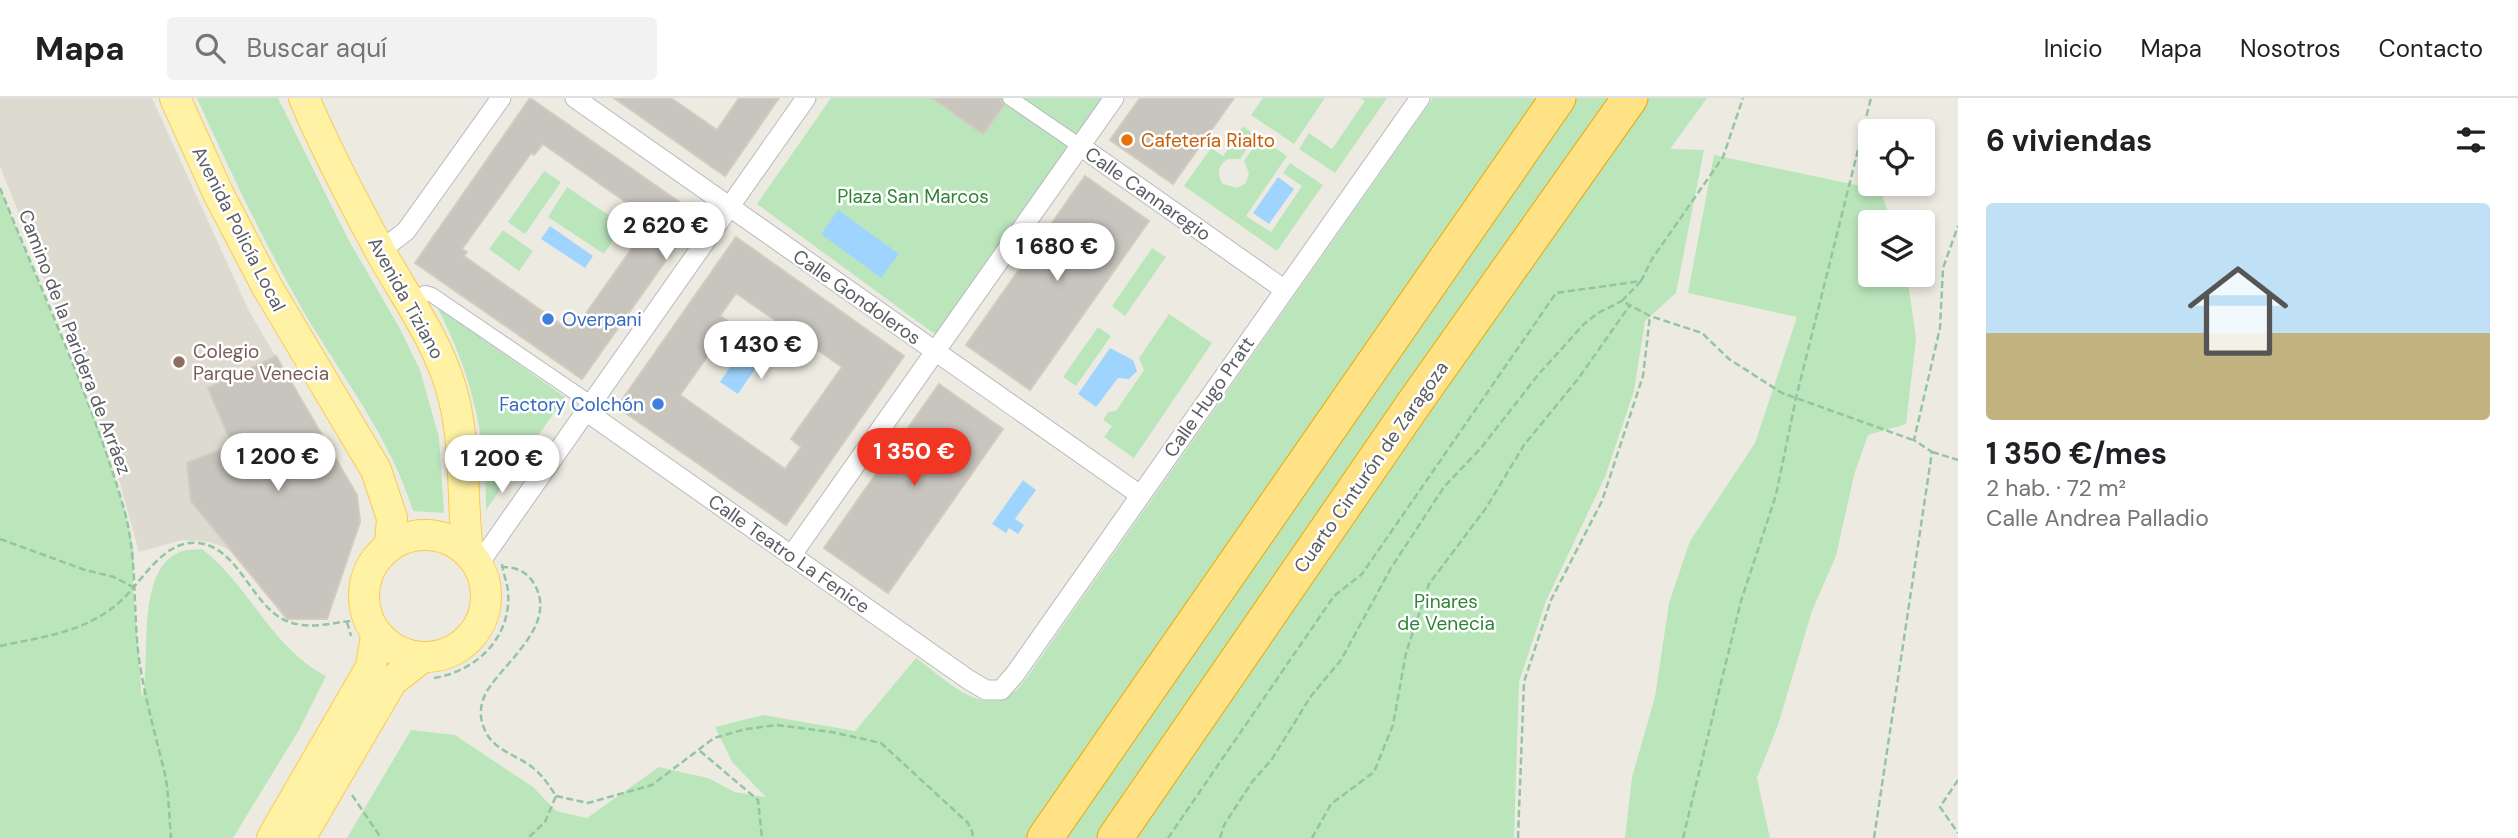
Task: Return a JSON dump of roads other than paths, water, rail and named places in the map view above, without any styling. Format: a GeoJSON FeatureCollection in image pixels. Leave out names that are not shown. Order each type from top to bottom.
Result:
{"type":"FeatureCollection","features":[{"type":"Feature","properties":{"kind":"highway"},"geometry":{"type":"LineString","coordinates":[[1045,838],[1558,98]]}},
{"type":"Feature","properties":{"kind":"highway","name":"Cuarto Cinturón de Zaragoza"},"geometry":{"type":"LineString","coordinates":[[1115,838],[1415,402],[1630,98]]}},
{"type":"Feature","properties":{"kind":"main road","name":"Avenida Policía Local"},"geometry":{"type":"LineString","coordinates":[[175,98],[218,193],[266,285],[376,470],[392,518],[390,545]]}},
{"type":"Feature","properties":{"kind":"main road","name":"Avenida Tiziano"},"geometry":{"type":"LineString","coordinates":[[304,98],[380,251],[437,348],[452,390],[486,563]]}},
{"type":"Feature","properties":{"kind":"main road"},"geometry":{"type":"LineString","coordinates":[[272,838],[370,667],[372,627],[365,586],[370,570],[390,545],[424,536],[442,538],[486,563],[486,603],[476,631],[428,668],[392,681],[300,838]]}},
{"type":"Feature","properties":{"kind":"main road"},"geometry":{"type":"LineString","coordinates":[[372,627],[428,668]]}},
{"type":"Feature","properties":{"kind":"street"},"geometry":{"type":"LineString","coordinates":[[380,251],[406,231],[501,98]]}},
{"type":"Feature","properties":{"kind":"street","name":"Calle Gondoleros"},"geometry":{"type":"LineString","coordinates":[[575,98],[1140,495]]}},
{"type":"Feature","properties":{"kind":"street"},"geometry":{"type":"LineString","coordinates":[[486,563],[589,408],[806,98]]}},
{"type":"Feature","properties":{"kind":"street","name":"Calle Cannaregio"},"geometry":{"type":"LineString","coordinates":[[1010,98],[1285,290]]}},
{"type":"Feature","properties":{"kind":"street"},"geometry":{"type":"LineString","coordinates":[[791,556],[1114,98]]}},
{"type":"Feature","properties":{"kind":"street","name":"Calle Hugo Pratt"},"geometry":{"type":"LineString","coordinates":[[994,691],[1006,687],[1420,98]]}},
{"type":"Feature","properties":{"kind":"street","name":"Calle Teatro La Fenice"},"geometry":{"type":"LineString","coordinates":[[410,302],[425,293],[432,295],[791,556],[978,685],[994,691]]}},
{"type":"Feature","properties":{"kind":"water"},"geometry":{"type":"Polygon","coordinates":[[[1278,177],[1294,189],[1269,224],[1253,213],[1278,177]]]}},
{"type":"Feature","properties":{"kind":"water"},"geometry":{"type":"Polygon","coordinates":[[[838,210],[899,254],[881,278],[821,234],[838,210]]]}},
{"type":"Feature","properties":{"kind":"water"},"geometry":{"type":"Polygon","coordinates":[[[550,226],[593,256],[585,268],[541,239],[550,226]]]}},
{"type":"Feature","properties":{"kind":"water"},"geometry":{"type":"Polygon","coordinates":[[[746,344],[764,356],[738,394],[720,382],[746,344]]]}},
{"type":"Feature","properties":{"kind":"water"},"geometry":{"type":"Polygon","coordinates":[[[1110,348],[1133,360],[1137,371],[1129,379],[1118,378],[1096,407],[1078,394],[1110,348]]]}},
{"type":"Feature","properties":{"kind":"water"},"geometry":{"type":"Polygon","coordinates":[[[1023,480],[1036,490],[1015,519],[1024,525],[1018,534],[1009,528],[1006,533],[992,524],[1023,480]]]}},
{"type":"Feature","properties":{"kind":"place","name":"Cafetería Rialto"},"geometry":{"type":"Point","coordinates":[1127,140]}},
{"type":"Feature","properties":{"kind":"place","name":"Overpani"},"geometry":{"type":"Point","coordinates":[548,319]}},
{"type":"Feature","properties":{"kind":"place","name":"Colegio Parque Venecia"},"geometry":{"type":"Point","coordinates":[179,362]}},
{"type":"Feature","properties":{"kind":"place","name":"Factory Colchón"},"geometry":{"type":"Point","coordinates":[658,404]}},
{"type":"Feature","properties":{"kind":"park label","name":"Plaza San Marcos"},"geometry":{"type":"Point","coordinates":[913,196]}},
{"type":"Feature","properties":{"kind":"park label","name":"Pinares de Venecia"},"geometry":{"type":"Point","coordinates":[1446,612]}}]}
